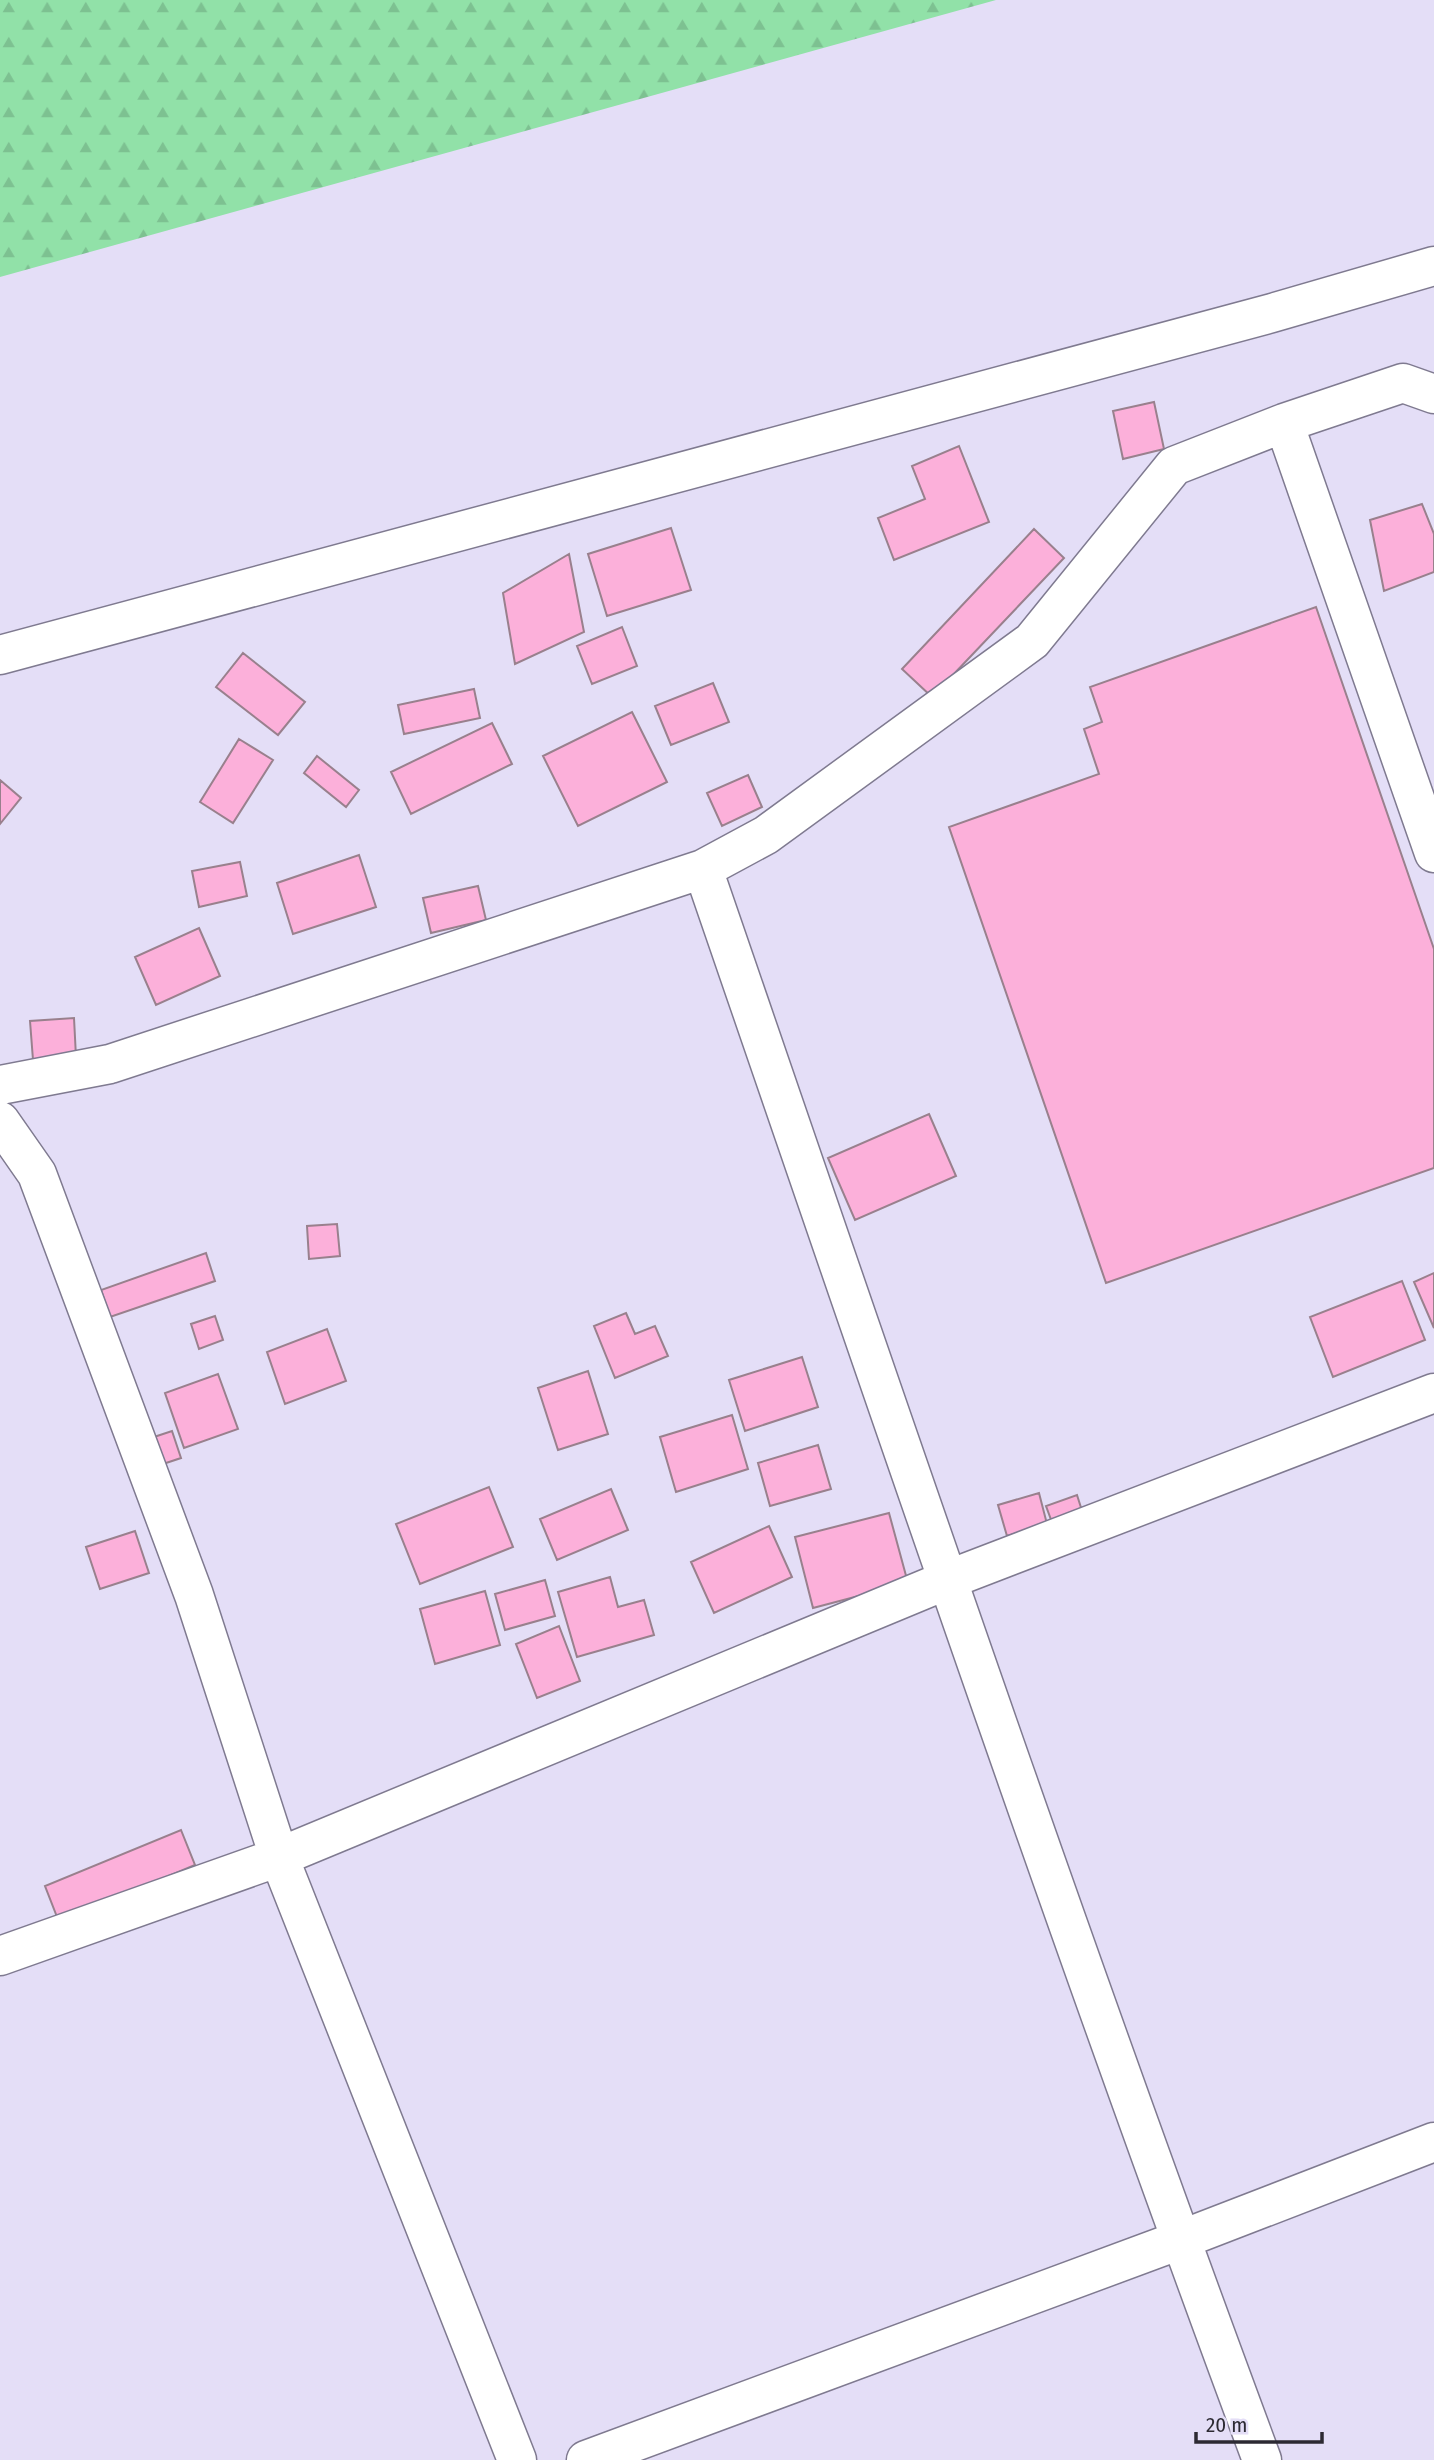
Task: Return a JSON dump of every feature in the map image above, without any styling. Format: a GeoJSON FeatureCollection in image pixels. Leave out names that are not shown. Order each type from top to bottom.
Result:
{"type":"FeatureCollection","features":[{"type":"Feature","properties":{"kind":"street"},"geometry":{"type":"LineString","coordinates":[[0,655],[1259,317],[1434,266]]}},
{"type":"Feature","properties":{"kind":"street"},"geometry":{"type":"LineString","coordinates":[[0,1085],[110,1064],[703,869],[766,835],[1032,641],[1174,466],[1284,423],[1403,383],[1434,394]]}},
{"type":"Feature","properties":{"kind":"street"},"geometry":{"type":"LineString","coordinates":[[1284,423],[1434,853]]}},
{"type":"Feature","properties":{"kind":"street"},"geometry":{"type":"LineString","coordinates":[[703,869],[947,1580],[1180,2240],[1262,2460]]}},
{"type":"Feature","properties":{"kind":"street"},"geometry":{"type":"LineString","coordinates":[[0,1121],[37,1174],[194,1595],[279,1857],[517,2460]]}},
{"type":"Feature","properties":{"kind":"street"},"geometry":{"type":"LineString","coordinates":[[0,1956],[279,1857],[947,1580],[1434,1393]]}},
{"type":"Feature","properties":{"kind":"street"},"geometry":{"type":"LineString","coordinates":[[586,2460],[1180,2240],[1434,2141]]}},
{"type":"Feature","properties":{"kind":"green space"},"geometry":{"type":"Polygon","coordinates":[[[0,0],[996,0],[0,277],[0,0]]]}},
{"type":"Feature","properties":{"kind":"building"},"geometry":{"type":"Polygon","coordinates":[[[1154,402],[1164,449],[1123,459],[1113,411],[1154,402]]]}},
{"type":"Feature","properties":{"kind":"building"},"geometry":{"type":"Polygon","coordinates":[[[959,446],[989,522],[894,560],[878,518],[925,499],[912,466],[959,446]]]}},
{"type":"Feature","properties":{"kind":"building"},"geometry":{"type":"Polygon","coordinates":[[[1422,504],[1434,534],[1434,572],[1384,591],[1370,520],[1422,504]]]}},
{"type":"Feature","properties":{"kind":"building"},"geometry":{"type":"Polygon","coordinates":[[[671,528],[691,590],[607,616],[588,554],[671,528]]]}},
{"type":"Feature","properties":{"kind":"building"},"geometry":{"type":"Polygon","coordinates":[[[1034,529],[1064,558],[932,697],[902,669],[1034,529]]]}},
{"type":"Feature","properties":{"kind":"building"},"geometry":{"type":"Polygon","coordinates":[[[569,554],[584,632],[515,664],[503,593],[569,554]]]}},
{"type":"Feature","properties":{"kind":"building"},"geometry":{"type":"Polygon","coordinates":[[[1316,607],[1434,949],[1434,1168],[1106,1283],[949,827],[1099,774],[1084,729],[1102,722],[1090,687],[1316,607]]]}},
{"type":"Feature","properties":{"kind":"building"},"geometry":{"type":"Polygon","coordinates":[[[622,627],[637,666],[592,684],[577,646],[622,627]]]}},
{"type":"Feature","properties":{"kind":"building"},"geometry":{"type":"Polygon","coordinates":[[[243,653],[305,702],[278,735],[216,687],[243,653]]]}},
{"type":"Feature","properties":{"kind":"building"},"geometry":{"type":"Polygon","coordinates":[[[713,683],[729,722],[671,745],[655,706],[713,683]]]}},
{"type":"Feature","properties":{"kind":"building"},"geometry":{"type":"Polygon","coordinates":[[[474,689],[480,718],[404,734],[398,705],[474,689]]]}},
{"type":"Feature","properties":{"kind":"building"},"geometry":{"type":"Polygon","coordinates":[[[632,712],[667,782],[578,826],[543,756],[632,712]]]}},
{"type":"Feature","properties":{"kind":"building"},"geometry":{"type":"Polygon","coordinates":[[[492,723],[512,764],[411,814],[391,772],[492,723]]]}},
{"type":"Feature","properties":{"kind":"building"},"geometry":{"type":"Polygon","coordinates":[[[239,739],[273,760],[233,823],[200,802],[239,739]]]}},
{"type":"Feature","properties":{"kind":"building"},"geometry":{"type":"Polygon","coordinates":[[[317,756],[359,790],[346,807],[304,773],[317,756]]]}},
{"type":"Feature","properties":{"kind":"building"},"geometry":{"type":"Polygon","coordinates":[[[748,775],[762,807],[722,826],[707,793],[748,775]]]}},
{"type":"Feature","properties":{"kind":"building"},"geometry":{"type":"Polygon","coordinates":[[[0,780],[21,798],[0,824],[0,780]]]}},
{"type":"Feature","properties":{"kind":"building"},"geometry":{"type":"Polygon","coordinates":[[[359,855],[376,907],[293,934],[277,883],[359,855]]]}},
{"type":"Feature","properties":{"kind":"building"},"geometry":{"type":"Polygon","coordinates":[[[240,862],[247,896],[199,907],[192,871],[240,862]]]}},
{"type":"Feature","properties":{"kind":"building"},"geometry":{"type":"Polygon","coordinates":[[[478,886],[486,920],[431,933],[423,898],[478,886]]]}},
{"type":"Feature","properties":{"kind":"building"},"geometry":{"type":"Polygon","coordinates":[[[199,928],[220,976],[156,1005],[135,957],[199,928]]]}},
{"type":"Feature","properties":{"kind":"building"},"geometry":{"type":"Polygon","coordinates":[[[74,1018],[76,1057],[33,1060],[30,1021],[74,1018]]]}},
{"type":"Feature","properties":{"kind":"building"},"geometry":{"type":"Polygon","coordinates":[[[929,1114],[956,1176],[855,1220],[828,1158],[929,1114]]]}},
{"type":"Feature","properties":{"kind":"building"},"geometry":{"type":"Polygon","coordinates":[[[337,1224],[340,1256],[309,1259],[307,1226],[337,1224]]]}},
{"type":"Feature","properties":{"kind":"building"},"geometry":{"type":"Polygon","coordinates":[[[206,1253],[215,1281],[110,1317],[101,1290],[206,1253]]]}},
{"type":"Feature","properties":{"kind":"building"},"geometry":{"type":"Polygon","coordinates":[[[1434,1273],[1434,1328],[1414,1282],[1434,1273]]]}},
{"type":"Feature","properties":{"kind":"building"},"geometry":{"type":"Polygon","coordinates":[[[1402,1281],[1425,1340],[1333,1377],[1310,1317],[1402,1281]]]}},
{"type":"Feature","properties":{"kind":"building"},"geometry":{"type":"Polygon","coordinates":[[[626,1313],[635,1334],[655,1326],[668,1356],[615,1378],[594,1326],[626,1313]]]}},
{"type":"Feature","properties":{"kind":"building"},"geometry":{"type":"Polygon","coordinates":[[[215,1316],[223,1340],[199,1349],[191,1324],[215,1316]]]}},
{"type":"Feature","properties":{"kind":"building"},"geometry":{"type":"Polygon","coordinates":[[[327,1329],[346,1381],[285,1404],[267,1352],[327,1329]]]}},
{"type":"Feature","properties":{"kind":"building"},"geometry":{"type":"Polygon","coordinates":[[[802,1357],[818,1407],[745,1431],[729,1380],[802,1357]]]}},
{"type":"Feature","properties":{"kind":"building"},"geometry":{"type":"Polygon","coordinates":[[[588,1371],[608,1434],[558,1450],[538,1388],[588,1371]]]}},
{"type":"Feature","properties":{"kind":"building"},"geometry":{"type":"Polygon","coordinates":[[[218,1374],[238,1429],[184,1448],[165,1393],[218,1374]]]}},
{"type":"Feature","properties":{"kind":"building"},"geometry":{"type":"Polygon","coordinates":[[[732,1415],[748,1469],[676,1492],[660,1437],[732,1415]]]}},
{"type":"Feature","properties":{"kind":"building"},"geometry":{"type":"Polygon","coordinates":[[[172,1431],[181,1458],[154,1467],[145,1440],[172,1431]]]}},
{"type":"Feature","properties":{"kind":"building"},"geometry":{"type":"Polygon","coordinates":[[[818,1445],[831,1489],[770,1506],[758,1463],[818,1445]]]}},
{"type":"Feature","properties":{"kind":"building"},"geometry":{"type":"Polygon","coordinates":[[[489,1487],[513,1547],[420,1584],[396,1524],[489,1487]]]}},
{"type":"Feature","properties":{"kind":"building"},"geometry":{"type":"Polygon","coordinates":[[[611,1489],[628,1530],[557,1560],[540,1519],[611,1489]]]}},
{"type":"Feature","properties":{"kind":"building"},"geometry":{"type":"Polygon","coordinates":[[[1039,1493],[1047,1524],[1007,1536],[998,1505],[1039,1493]]]}},
{"type":"Feature","properties":{"kind":"building"},"geometry":{"type":"Polygon","coordinates":[[[1077,1495],[1083,1514],[1053,1525],[1046,1506],[1077,1495]]]}},
{"type":"Feature","properties":{"kind":"building"},"geometry":{"type":"Polygon","coordinates":[[[889,1513],[908,1583],[813,1608],[795,1537],[889,1513]]]}},
{"type":"Feature","properties":{"kind":"building"},"geometry":{"type":"Polygon","coordinates":[[[769,1526],[792,1577],[714,1613],[691,1562],[769,1526]]]}},
{"type":"Feature","properties":{"kind":"building"},"geometry":{"type":"Polygon","coordinates":[[[135,1531],[149,1573],[100,1589],[86,1547],[135,1531]]]}},
{"type":"Feature","properties":{"kind":"building"},"geometry":{"type":"Polygon","coordinates":[[[610,1577],[618,1607],[644,1600],[654,1635],[577,1657],[558,1592],[610,1577]]]}},
{"type":"Feature","properties":{"kind":"building"},"geometry":{"type":"Polygon","coordinates":[[[545,1580],[555,1616],[505,1630],[495,1594],[545,1580]]]}},
{"type":"Feature","properties":{"kind":"building"},"geometry":{"type":"Polygon","coordinates":[[[485,1591],[500,1645],[435,1664],[420,1609],[485,1591]]]}},
{"type":"Feature","properties":{"kind":"building"},"geometry":{"type":"Polygon","coordinates":[[[559,1626],[580,1681],[537,1698],[516,1644],[559,1626]]]}},
{"type":"Feature","properties":{"kind":"building"},"geometry":{"type":"Polygon","coordinates":[[[181,1830],[195,1865],[59,1922],[45,1886],[181,1830]]]}}]}
